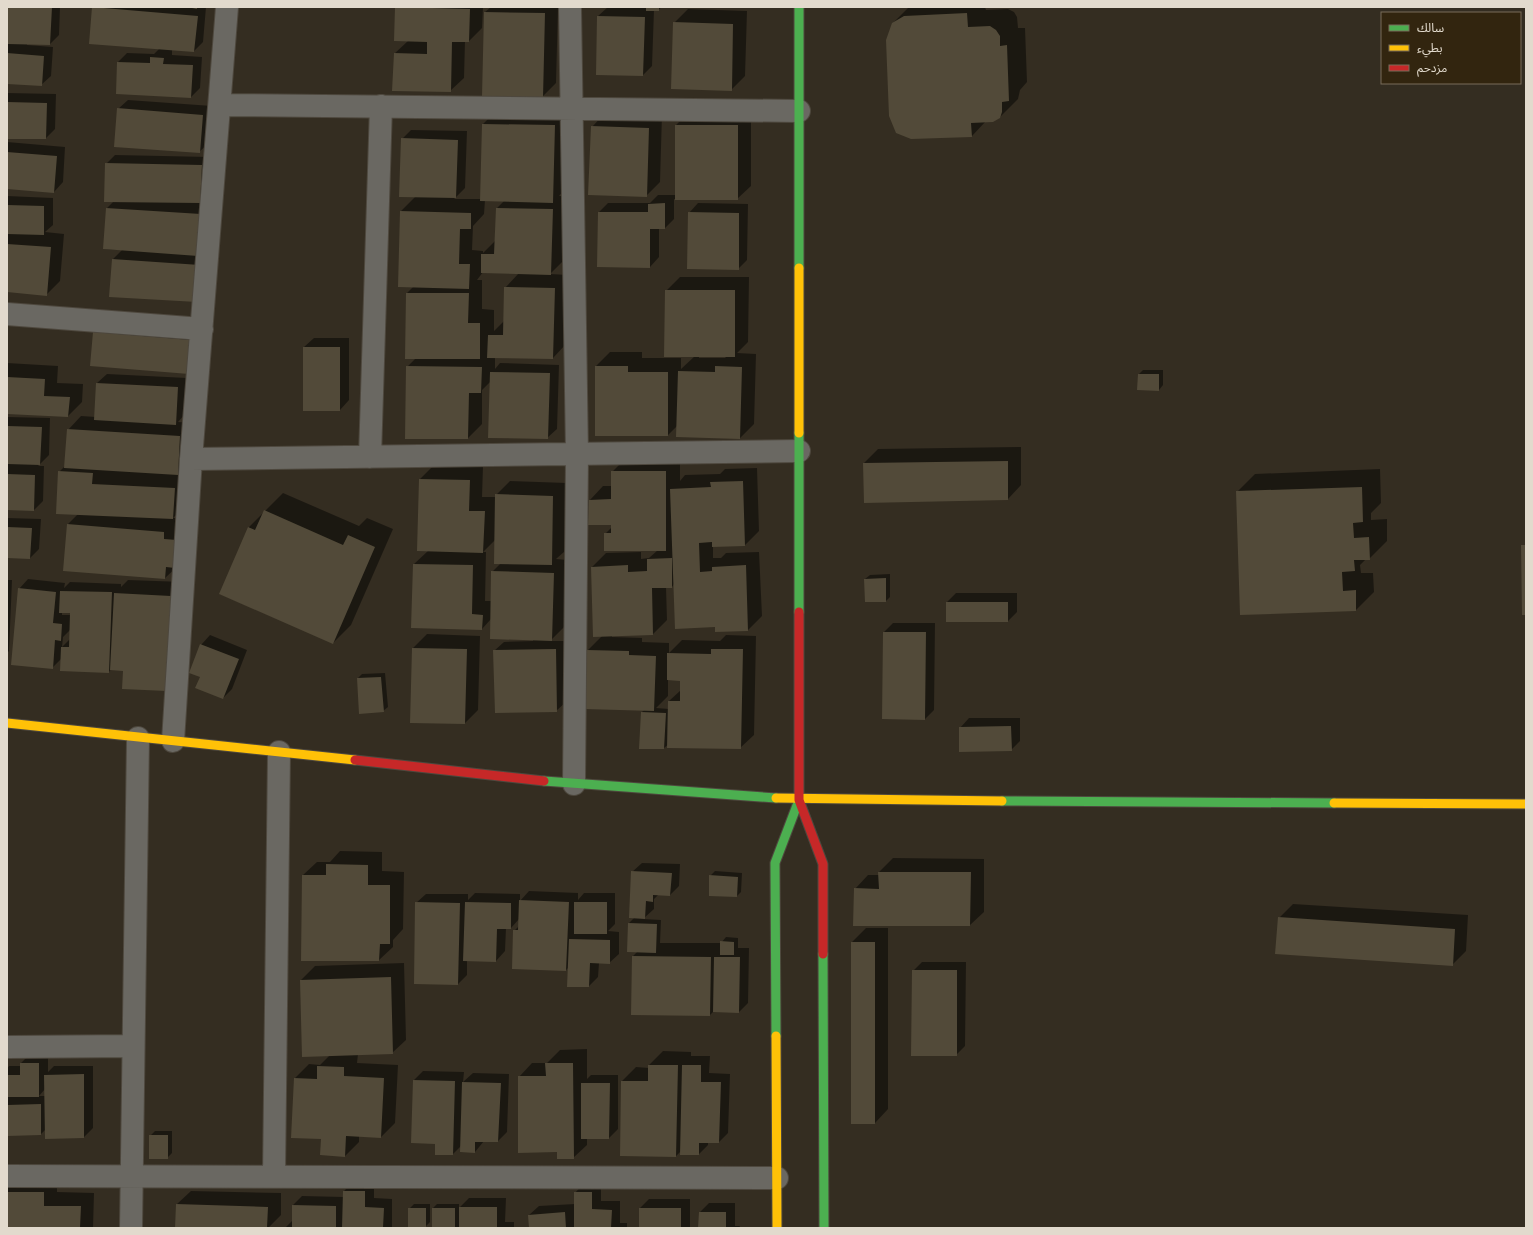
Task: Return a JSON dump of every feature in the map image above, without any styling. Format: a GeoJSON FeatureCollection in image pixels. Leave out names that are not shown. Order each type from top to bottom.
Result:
{"type":"FeatureCollection","features":[{"type":"Feature","properties":{"kind":"street"},"geometry":{"type":"LineString","coordinates":[[173,741],[191,459],[227,7]]}},
{"type":"Feature","properties":{"kind":"street"},"geometry":{"type":"LineString","coordinates":[[570,7],[573,108],[577,454],[574,784]]}},
{"type":"Feature","properties":{"kind":"street"},"geometry":{"type":"LineString","coordinates":[[799,7],[799,800],[823,864],[824,1228]]}},
{"type":"Feature","properties":{"kind":"street"},"geometry":{"type":"LineString","coordinates":[[220,105],[799,111]]}},
{"type":"Feature","properties":{"kind":"street"},"geometry":{"type":"LineString","coordinates":[[370,457],[381,106]]}},
{"type":"Feature","properties":{"kind":"street"},"geometry":{"type":"LineString","coordinates":[[7,314],[202,329]]}},
{"type":"Feature","properties":{"kind":"street"},"geometry":{"type":"LineString","coordinates":[[191,459],[799,451]]}},
{"type":"Feature","properties":{"kind":"street"},"geometry":{"type":"LineString","coordinates":[[7,723],[574,784],[799,800],[1526,804]]}},
{"type":"Feature","properties":{"kind":"street"},"geometry":{"type":"LineString","coordinates":[[131,1228],[138,738]]}},
{"type":"Feature","properties":{"kind":"street"},"geometry":{"type":"LineString","coordinates":[[274,1177],[279,752]]}},
{"type":"Feature","properties":{"kind":"street"},"geometry":{"type":"LineString","coordinates":[[777,1228],[775,863],[799,800]]}},
{"type":"Feature","properties":{"kind":"street"},"geometry":{"type":"LineString","coordinates":[[7,1047],[133,1046]]}},
{"type":"Feature","properties":{"kind":"street"},"geometry":{"type":"LineString","coordinates":[[7,1176],[777,1178]]}},
{"type":"Feature","properties":{"kind":"building"},"geometry":{"type":"Polygon","coordinates":[[[7,7],[52,7],[50,45],[7,44],[7,7]]]}},
{"type":"Feature","properties":{"kind":"building"},"geometry":{"type":"Polygon","coordinates":[[[92,7],[198,16],[194,52],[89,44],[92,7]]]}},
{"type":"Feature","properties":{"kind":"building"},"geometry":{"type":"Polygon","coordinates":[[[395,7],[470,9],[469,42],[452,42],[451,92],[392,91],[394,53],[427,54],[427,42],[394,41],[395,7]]]}},
{"type":"Feature","properties":{"kind":"building"},"geometry":{"type":"Polygon","coordinates":[[[646,7],[659,7],[659,11],[646,11],[646,7]]]}},
{"type":"Feature","properties":{"kind":"building"},"geometry":{"type":"Polygon","coordinates":[[[484,12],[545,13],[543,98],[482,96],[484,12]]]}},
{"type":"Feature","properties":{"kind":"building"},"geometry":{"type":"Polygon","coordinates":[[[967,13],[968,27],[990,26],[996,30],[1000,36],[1000,46],[1007,45],[1009,101],[1002,102],[1002,112],[1000,118],[993,122],[971,123],[972,137],[911,139],[896,133],[889,116],[886,40],[892,23],[904,16],[967,13]]]}},
{"type":"Feature","properties":{"kind":"building"},"geometry":{"type":"Polygon","coordinates":[[[597,16],[645,17],[643,76],[596,75],[597,16]]]}},
{"type":"Feature","properties":{"kind":"building"},"geometry":{"type":"Polygon","coordinates":[[[673,22],[733,24],[732,91],[671,89],[673,22]]]}},
{"type":"Feature","properties":{"kind":"building"},"geometry":{"type":"Polygon","coordinates":[[[7,53],[44,56],[42,86],[7,84],[7,53]]]}},
{"type":"Feature","properties":{"kind":"building"},"geometry":{"type":"Polygon","coordinates":[[[150,57],[164,58],[163,64],[193,65],[191,98],[116,94],[117,62],[150,63],[150,57]]]}},
{"type":"Feature","properties":{"kind":"building"},"geometry":{"type":"Polygon","coordinates":[[[7,102],[47,103],[46,139],[7,139],[7,102]]]}},
{"type":"Feature","properties":{"kind":"building"},"geometry":{"type":"Polygon","coordinates":[[[117,108],[203,115],[200,153],[114,147],[117,108]]]}},
{"type":"Feature","properties":{"kind":"building"},"geometry":{"type":"Polygon","coordinates":[[[482,124],[555,125],[553,203],[480,201],[482,124]]]}},
{"type":"Feature","properties":{"kind":"building"},"geometry":{"type":"Polygon","coordinates":[[[675,125],[738,125],[738,200],[675,200],[675,125]]]}},
{"type":"Feature","properties":{"kind":"building"},"geometry":{"type":"Polygon","coordinates":[[[591,126],[649,128],[647,197],[588,195],[591,126]]]}},
{"type":"Feature","properties":{"kind":"building"},"geometry":{"type":"Polygon","coordinates":[[[401,138],[458,140],[456,198],[399,197],[401,138]]]}},
{"type":"Feature","properties":{"kind":"building"},"geometry":{"type":"Polygon","coordinates":[[[7,152],[57,156],[54,193],[7,189],[7,152]]]}},
{"type":"Feature","properties":{"kind":"building"},"geometry":{"type":"Polygon","coordinates":[[[105,163],[202,165],[200,203],[104,202],[105,163]]]}},
{"type":"Feature","properties":{"kind":"building"},"geometry":{"type":"Polygon","coordinates":[[[665,203],[665,229],[650,229],[650,268],[597,267],[598,212],[648,212],[648,204],[665,203]]]}},
{"type":"Feature","properties":{"kind":"building"},"geometry":{"type":"Polygon","coordinates":[[[7,205],[44,206],[44,235],[7,234],[7,205]]]}},
{"type":"Feature","properties":{"kind":"building"},"geometry":{"type":"Polygon","coordinates":[[[106,208],[201,214],[198,256],[103,249],[106,208]]]}},
{"type":"Feature","properties":{"kind":"building"},"geometry":{"type":"Polygon","coordinates":[[[496,208],[553,209],[551,275],[481,273],[481,254],[494,254],[496,208]]]}},
{"type":"Feature","properties":{"kind":"building"},"geometry":{"type":"Polygon","coordinates":[[[400,211],[471,213],[471,229],[460,229],[459,264],[470,264],[469,289],[398,287],[400,211]]]}},
{"type":"Feature","properties":{"kind":"building"},"geometry":{"type":"Polygon","coordinates":[[[688,212],[739,213],[739,270],[687,269],[688,212]]]}},
{"type":"Feature","properties":{"kind":"building"},"geometry":{"type":"Polygon","coordinates":[[[7,244],[51,247],[47,296],[7,292],[7,244]]]}},
{"type":"Feature","properties":{"kind":"building"},"geometry":{"type":"Polygon","coordinates":[[[112,259],[200,265],[197,302],[109,297],[112,259]]]}},
{"type":"Feature","properties":{"kind":"building"},"geometry":{"type":"Polygon","coordinates":[[[504,287],[555,288],[553,359],[487,358],[488,335],[503,335],[504,287]]]}},
{"type":"Feature","properties":{"kind":"building"},"geometry":{"type":"Polygon","coordinates":[[[665,290],[735,290],[735,357],[664,357],[665,290]]]}},
{"type":"Feature","properties":{"kind":"building"},"geometry":{"type":"Polygon","coordinates":[[[406,293],[469,293],[468,323],[480,323],[480,359],[405,359],[406,293]]]}},
{"type":"Feature","properties":{"kind":"building"},"geometry":{"type":"Polygon","coordinates":[[[93,332],[191,340],[189,374],[90,366],[93,332]]]}},
{"type":"Feature","properties":{"kind":"building"},"geometry":{"type":"Polygon","coordinates":[[[303,347],[340,347],[340,411],[303,411],[303,347]]]}},
{"type":"Feature","properties":{"kind":"building"},"geometry":{"type":"Polygon","coordinates":[[[406,366],[482,367],[481,393],[469,393],[468,439],[405,439],[406,366]]]}},
{"type":"Feature","properties":{"kind":"building"},"geometry":{"type":"Polygon","coordinates":[[[595,366],[628,366],[628,372],[668,372],[668,436],[595,436],[595,366]]]}},
{"type":"Feature","properties":{"kind":"building"},"geometry":{"type":"Polygon","coordinates":[[[715,366],[742,367],[740,439],[676,437],[678,371],[715,372],[715,366]]]}},
{"type":"Feature","properties":{"kind":"building"},"geometry":{"type":"Polygon","coordinates":[[[490,372],[550,373],[548,439],[488,438],[490,372]]]}},
{"type":"Feature","properties":{"kind":"building"},"geometry":{"type":"Polygon","coordinates":[[[1138,374],[1159,374],[1159,391],[1137,390],[1138,374]]]}},
{"type":"Feature","properties":{"kind":"building"},"geometry":{"type":"Polygon","coordinates":[[[7,377],[45,379],[44,396],[70,397],[68,417],[7,414],[7,377]]]}},
{"type":"Feature","properties":{"kind":"building"},"geometry":{"type":"Polygon","coordinates":[[[96,383],[178,387],[176,425],[94,420],[96,383]]]}},
{"type":"Feature","properties":{"kind":"building"},"geometry":{"type":"Polygon","coordinates":[[[7,426],[42,427],[40,465],[7,464],[7,426]]]}},
{"type":"Feature","properties":{"kind":"building"},"geometry":{"type":"Polygon","coordinates":[[[67,429],[180,436],[178,475],[64,468],[67,429]]]}},
{"type":"Feature","properties":{"kind":"building"},"geometry":{"type":"Polygon","coordinates":[[[1008,461],[1008,500],[864,503],[863,463],[1008,461]]]}},
{"type":"Feature","properties":{"kind":"building"},"geometry":{"type":"Polygon","coordinates":[[[58,471],[93,473],[92,484],[175,488],[173,519],[56,514],[58,471]]]}},
{"type":"Feature","properties":{"kind":"building"},"geometry":{"type":"Polygon","coordinates":[[[611,471],[666,471],[666,551],[604,551],[604,533],[611,533],[611,525],[588,525],[589,500],[611,499],[611,471]]]}},
{"type":"Feature","properties":{"kind":"building"},"geometry":{"type":"Polygon","coordinates":[[[7,474],[35,475],[34,511],[7,510],[7,474]]]}},
{"type":"Feature","properties":{"kind":"building"},"geometry":{"type":"Polygon","coordinates":[[[419,479],[470,480],[469,511],[485,511],[483,553],[417,551],[419,479]]]}},
{"type":"Feature","properties":{"kind":"building"},"geometry":{"type":"Polygon","coordinates":[[[743,481],[745,546],[712,547],[712,542],[699,543],[700,572],[712,571],[712,567],[746,565],[748,631],[715,632],[715,627],[675,629],[670,489],[711,487],[710,482],[743,481]]]}},
{"type":"Feature","properties":{"kind":"building"},"geometry":{"type":"Polygon","coordinates":[[[1362,487],[1363,522],[1353,523],[1354,538],[1369,537],[1370,560],[1354,560],[1355,571],[1342,572],[1343,591],[1356,590],[1356,611],[1240,615],[1236,491],[1362,487]]]}},
{"type":"Feature","properties":{"kind":"building"},"geometry":{"type":"Polygon","coordinates":[[[495,494],[553,496],[552,565],[494,564],[495,494]]]}},
{"type":"Feature","properties":{"kind":"building"},"geometry":{"type":"Polygon","coordinates":[[[264,510],[343,545],[348,535],[375,547],[333,644],[219,594],[248,527],[255,530],[264,510]]]}},
{"type":"Feature","properties":{"kind":"building"},"geometry":{"type":"Polygon","coordinates":[[[67,524],[164,532],[164,539],[177,540],[175,568],[166,567],[165,579],[63,571],[67,524]]]}},
{"type":"Feature","properties":{"kind":"building"},"geometry":{"type":"Polygon","coordinates":[[[7,527],[32,528],[30,559],[7,558],[7,527]]]}},
{"type":"Feature","properties":{"kind":"building"},"geometry":{"type":"Polygon","coordinates":[[[1521,545],[1526,545],[1526,615],[1522,615],[1521,545]]]}},
{"type":"Feature","properties":{"kind":"building"},"geometry":{"type":"Polygon","coordinates":[[[672,558],[672,588],[652,588],[653,635],[593,637],[591,567],[628,565],[628,572],[647,571],[647,559],[672,558]]]}},
{"type":"Feature","properties":{"kind":"building"},"geometry":{"type":"Polygon","coordinates":[[[413,564],[473,565],[472,614],[483,615],[482,630],[411,628],[413,564]]]}},
{"type":"Feature","properties":{"kind":"building"},"geometry":{"type":"Polygon","coordinates":[[[491,571],[554,573],[552,641],[490,639],[491,571]]]}},
{"type":"Feature","properties":{"kind":"building"},"geometry":{"type":"Polygon","coordinates":[[[886,578],[886,602],[865,602],[864,579],[886,578]]]}},
{"type":"Feature","properties":{"kind":"building"},"geometry":{"type":"Polygon","coordinates":[[[18,588],[56,592],[53,623],[62,624],[61,641],[55,640],[53,669],[11,665],[18,588]]]}},
{"type":"Feature","properties":{"kind":"building"},"geometry":{"type":"Polygon","coordinates":[[[60,591],[112,592],[109,673],[60,671],[61,647],[69,647],[70,613],[59,613],[60,591]]]}},
{"type":"Feature","properties":{"kind":"building"},"geometry":{"type":"Polygon","coordinates":[[[114,593],[171,596],[167,691],[122,689],[123,671],[110,670],[114,593]]]}},
{"type":"Feature","properties":{"kind":"building"},"geometry":{"type":"Polygon","coordinates":[[[946,602],[1008,602],[1008,622],[946,622],[946,602]]]}},
{"type":"Feature","properties":{"kind":"building"},"geometry":{"type":"Polygon","coordinates":[[[883,632],[926,632],[925,720],[882,719],[883,632]]]}},
{"type":"Feature","properties":{"kind":"building"},"geometry":{"type":"Polygon","coordinates":[[[200,644],[239,659],[223,699],[195,688],[200,677],[189,673],[200,644]]]}},
{"type":"Feature","properties":{"kind":"building"},"geometry":{"type":"Polygon","coordinates":[[[412,648],[467,649],[465,724],[410,723],[412,648]]]}},
{"type":"Feature","properties":{"kind":"building"},"geometry":{"type":"Polygon","coordinates":[[[556,649],[557,712],[495,713],[493,650],[556,649]]]}},
{"type":"Feature","properties":{"kind":"building"},"geometry":{"type":"Polygon","coordinates":[[[711,649],[743,649],[741,749],[667,748],[668,701],[680,701],[680,681],[667,680],[667,653],[711,654],[711,649]]]}},
{"type":"Feature","properties":{"kind":"building"},"geometry":{"type":"Polygon","coordinates":[[[587,650],[629,651],[629,655],[656,656],[654,711],[584,709],[587,650]]]}},
{"type":"Feature","properties":{"kind":"building"},"geometry":{"type":"Polygon","coordinates":[[[381,677],[384,712],[359,714],[357,678],[381,677]]]}},
{"type":"Feature","properties":{"kind":"building"},"geometry":{"type":"Polygon","coordinates":[[[641,712],[666,713],[664,749],[639,749],[641,712]]]}},
{"type":"Feature","properties":{"kind":"building"},"geometry":{"type":"Polygon","coordinates":[[[1011,726],[1012,751],[959,752],[959,727],[1011,726]]]}},
{"type":"Feature","properties":{"kind":"building"},"geometry":{"type":"Polygon","coordinates":[[[326,864],[368,865],[368,885],[390,885],[390,944],[380,944],[379,961],[301,961],[302,875],[326,875],[326,864]]]}},
{"type":"Feature","properties":{"kind":"building"},"geometry":{"type":"Polygon","coordinates":[[[631,871],[672,873],[670,896],[653,895],[653,902],[646,901],[645,919],[629,918],[631,871]]]}},
{"type":"Feature","properties":{"kind":"building"},"geometry":{"type":"Polygon","coordinates":[[[878,872],[971,872],[970,926],[853,926],[854,888],[879,889],[878,872]]]}},
{"type":"Feature","properties":{"kind":"building"},"geometry":{"type":"Polygon","coordinates":[[[709,875],[738,877],[737,897],[709,896],[709,875]]]}},
{"type":"Feature","properties":{"kind":"building"},"geometry":{"type":"Polygon","coordinates":[[[519,900],[569,902],[566,971],[512,969],[513,930],[518,930],[519,900]]]}},
{"type":"Feature","properties":{"kind":"building"},"geometry":{"type":"Polygon","coordinates":[[[415,902],[460,903],[458,985],[414,984],[415,902]]]}},
{"type":"Feature","properties":{"kind":"building"},"geometry":{"type":"Polygon","coordinates":[[[465,902],[511,903],[511,929],[497,929],[496,962],[463,961],[465,902]]]}},
{"type":"Feature","properties":{"kind":"building"},"geometry":{"type":"Polygon","coordinates":[[[574,902],[607,902],[607,934],[574,934],[574,902]]]}},
{"type":"Feature","properties":{"kind":"building"},"geometry":{"type":"Polygon","coordinates":[[[1278,917],[1455,929],[1453,966],[1275,954],[1278,917]]]}},
{"type":"Feature","properties":{"kind":"building"},"geometry":{"type":"Polygon","coordinates":[[[628,923],[657,924],[656,953],[627,952],[628,923]]]}},
{"type":"Feature","properties":{"kind":"building"},"geometry":{"type":"Polygon","coordinates":[[[569,939],[610,940],[610,964],[590,963],[589,987],[567,987],[569,939]]]}},
{"type":"Feature","properties":{"kind":"building"},"geometry":{"type":"Polygon","coordinates":[[[720,941],[734,942],[734,955],[720,955],[720,941]]]}},
{"type":"Feature","properties":{"kind":"building"},"geometry":{"type":"Polygon","coordinates":[[[851,942],[875,942],[875,1124],[851,1124],[851,942]]]}},
{"type":"Feature","properties":{"kind":"building"},"geometry":{"type":"Polygon","coordinates":[[[632,956],[711,957],[710,1016],[631,1015],[632,956]]]}},
{"type":"Feature","properties":{"kind":"building"},"geometry":{"type":"Polygon","coordinates":[[[714,957],[740,957],[739,1013],[713,1012],[714,957]]]}},
{"type":"Feature","properties":{"kind":"building"},"geometry":{"type":"Polygon","coordinates":[[[912,970],[957,970],[957,1056],[911,1056],[912,970]]]}},
{"type":"Feature","properties":{"kind":"building"},"geometry":{"type":"Polygon","coordinates":[[[391,977],[393,1054],[302,1057],[300,980],[391,977]]]}},
{"type":"Feature","properties":{"kind":"building"},"geometry":{"type":"Polygon","coordinates":[[[20,1063],[39,1063],[39,1097],[7,1097],[7,1075],[20,1075],[20,1063]]]}},
{"type":"Feature","properties":{"kind":"building"},"geometry":{"type":"Polygon","coordinates":[[[545,1063],[573,1063],[574,1159],[557,1159],[557,1152],[518,1153],[518,1076],[546,1076],[545,1063]]]}},
{"type":"Feature","properties":{"kind":"building"},"geometry":{"type":"Polygon","coordinates":[[[648,1065],[678,1065],[676,1157],[620,1156],[621,1081],[648,1081],[648,1065]]]}},
{"type":"Feature","properties":{"kind":"building"},"geometry":{"type":"Polygon","coordinates":[[[682,1065],[701,1065],[701,1082],[721,1082],[719,1143],[699,1143],[699,1155],[680,1155],[682,1065]]]}},
{"type":"Feature","properties":{"kind":"building"},"geometry":{"type":"Polygon","coordinates":[[[317,1066],[344,1067],[344,1076],[384,1078],[381,1138],[346,1136],[345,1157],[320,1155],[321,1139],[291,1138],[294,1078],[317,1079],[317,1066]]]}},
{"type":"Feature","properties":{"kind":"building"},"geometry":{"type":"Polygon","coordinates":[[[84,1074],[84,1138],[45,1139],[44,1075],[84,1074]]]}},
{"type":"Feature","properties":{"kind":"building"},"geometry":{"type":"Polygon","coordinates":[[[413,1080],[455,1081],[453,1155],[435,1155],[435,1144],[411,1143],[413,1080]]]}},
{"type":"Feature","properties":{"kind":"building"},"geometry":{"type":"Polygon","coordinates":[[[462,1082],[501,1083],[498,1142],[475,1142],[475,1153],[460,1152],[462,1082]]]}},
{"type":"Feature","properties":{"kind":"building"},"geometry":{"type":"Polygon","coordinates":[[[581,1083],[610,1083],[609,1139],[581,1139],[581,1083]]]}},
{"type":"Feature","properties":{"kind":"building"},"geometry":{"type":"Polygon","coordinates":[[[41,1104],[41,1135],[7,1136],[7,1105],[41,1104]]]}},
{"type":"Feature","properties":{"kind":"building"},"geometry":{"type":"Polygon","coordinates":[[[149,1135],[168,1135],[168,1159],[149,1159],[149,1135]]]}},
{"type":"Feature","properties":{"kind":"building"},"geometry":{"type":"Polygon","coordinates":[[[343,1191],[365,1191],[365,1207],[384,1208],[383,1228],[342,1228],[343,1191]]]}},
{"type":"Feature","properties":{"kind":"building"},"geometry":{"type":"Polygon","coordinates":[[[7,1192],[44,1192],[44,1206],[81,1206],[80,1228],[7,1228],[7,1192]]]}},
{"type":"Feature","properties":{"kind":"building"},"geometry":{"type":"Polygon","coordinates":[[[574,1192],[592,1192],[592,1209],[612,1210],[611,1228],[574,1228],[574,1192]]]}},
{"type":"Feature","properties":{"kind":"building"},"geometry":{"type":"Polygon","coordinates":[[[176,1204],[268,1207],[267,1228],[175,1228],[176,1204]]]}},
{"type":"Feature","properties":{"kind":"building"},"geometry":{"type":"Polygon","coordinates":[[[292,1205],[336,1206],[336,1228],[292,1228],[292,1205]]]}},
{"type":"Feature","properties":{"kind":"building"},"geometry":{"type":"Polygon","coordinates":[[[459,1207],[497,1207],[497,1228],[459,1228],[459,1207]]]}},
{"type":"Feature","properties":{"kind":"building"},"geometry":{"type":"Polygon","coordinates":[[[408,1208],[426,1208],[426,1228],[408,1228],[408,1208]]]}},
{"type":"Feature","properties":{"kind":"building"},"geometry":{"type":"Polygon","coordinates":[[[432,1208],[455,1208],[455,1228],[432,1228],[432,1208]]]}},
{"type":"Feature","properties":{"kind":"building"},"geometry":{"type":"Polygon","coordinates":[[[639,1208],[681,1208],[681,1228],[639,1228],[639,1208]]]}},
{"type":"Feature","properties":{"kind":"building"},"geometry":{"type":"Polygon","coordinates":[[[565,1212],[566,1228],[529,1228],[528,1215],[565,1212]]]}},
{"type":"Feature","properties":{"kind":"building"},"geometry":{"type":"Polygon","coordinates":[[[699,1212],[726,1212],[726,1228],[698,1228],[699,1212]]]}},
{"type":"Feature","properties":{"kind":"traffic: fast"},"geometry":{"type":"LineString","coordinates":[[799,7],[799,268]]}},
{"type":"Feature","properties":{"kind":"traffic: fast"},"geometry":{"type":"LineString","coordinates":[[799,433],[799,612]]}},
{"type":"Feature","properties":{"kind":"traffic: fast"},"geometry":{"type":"LineString","coordinates":[[544,781],[776,798]]}},
{"type":"Feature","properties":{"kind":"traffic: fast"},"geometry":{"type":"LineString","coordinates":[[776,1036],[775,863],[799,800]]}},
{"type":"Feature","properties":{"kind":"traffic: fast"},"geometry":{"type":"LineString","coordinates":[[1002,801],[1334,803]]}},
{"type":"Feature","properties":{"kind":"traffic: fast"},"geometry":{"type":"LineString","coordinates":[[823,954],[824,1228]]}},
{"type":"Feature","properties":{"kind":"traffic: slow"},"geometry":{"type":"LineString","coordinates":[[799,268],[799,433]]}},
{"type":"Feature","properties":{"kind":"traffic: slow"},"geometry":{"type":"LineString","coordinates":[[7,723],[355,760]]}},
{"type":"Feature","properties":{"kind":"traffic: slow"},"geometry":{"type":"LineString","coordinates":[[776,798],[1002,801]]}},
{"type":"Feature","properties":{"kind":"traffic: slow"},"geometry":{"type":"LineString","coordinates":[[1334,803],[1526,804]]}},
{"type":"Feature","properties":{"kind":"traffic: slow"},"geometry":{"type":"LineString","coordinates":[[776,1036],[777,1228]]}},
{"type":"Feature","properties":{"kind":"traffic: jam"},"geometry":{"type":"LineString","coordinates":[[799,612],[799,800],[823,864],[823,954]]}},
{"type":"Feature","properties":{"kind":"traffic: jam"},"geometry":{"type":"LineString","coordinates":[[355,760],[544,781]]}}]}
